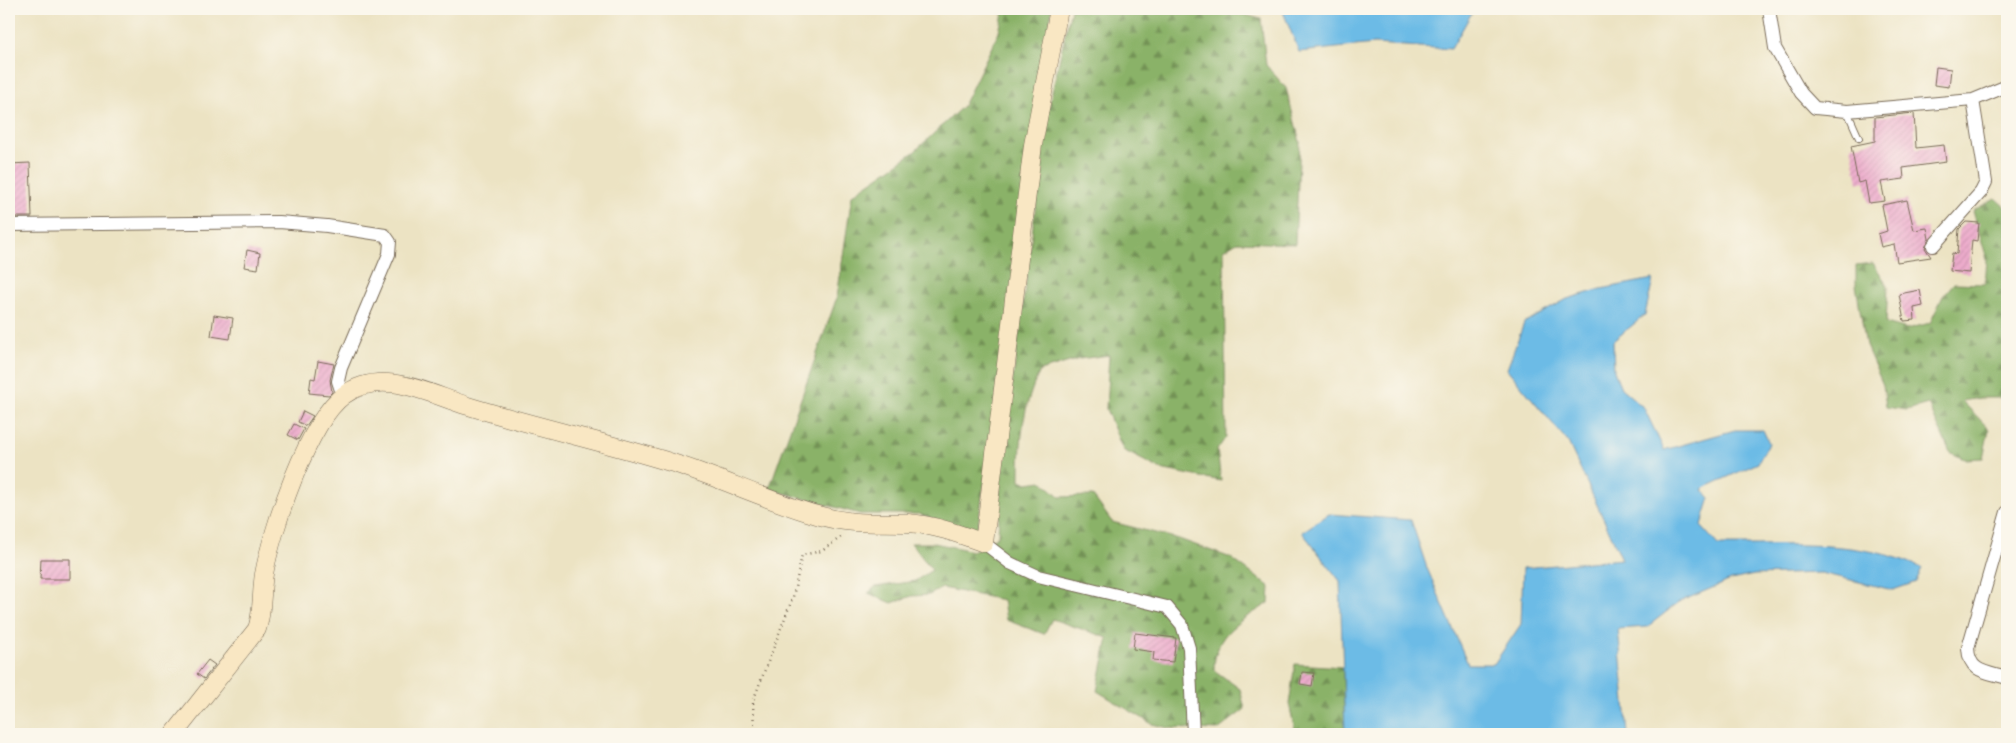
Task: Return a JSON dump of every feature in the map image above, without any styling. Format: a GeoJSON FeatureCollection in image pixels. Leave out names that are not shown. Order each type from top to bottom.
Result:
{"type":"FeatureCollection","features":[{"type":"Feature","properties":{"kind":"street"},"geometry":{"type":"LineString","coordinates":[[984,543],[1033,145],[1059,9]]}},
{"type":"Feature","properties":{"kind":"street"},"geometry":{"type":"LineString","coordinates":[[1769,9],[1775,48],[1807,101],[1815,108],[1847,110],[1973,100],[2007,86]]}},
{"type":"Feature","properties":{"kind":"street"},"geometry":{"type":"LineString","coordinates":[[1934,246],[1981,192],[1986,182],[1973,100]]}},
{"type":"Feature","properties":{"kind":"street"},"geometry":{"type":"LineString","coordinates":[[9,225],[279,222],[328,226],[385,235],[390,242],[389,254],[341,368],[338,381],[343,396]]}},
{"type":"Feature","properties":{"kind":"street"},"geometry":{"type":"LineString","coordinates":[[174,734],[257,629],[260,619],[265,568],[274,530],[281,509],[316,432],[326,415],[343,396],[365,384],[395,382],[537,427],[672,463],[815,515],[858,524],[925,525],[984,543],[1010,563],[1038,576],[1167,607],[1182,625],[1189,648],[1193,734]]}},
{"type":"Feature","properties":{"kind":"street"},"geometry":{"type":"LineString","coordinates":[[2007,512],[1968,648],[1969,659],[1973,666],[1981,671],[2007,678]]}},
{"type":"Feature","properties":{"kind":"lane"},"geometry":{"type":"LineString","coordinates":[[1847,110],[1859,138]]}},
{"type":"Feature","properties":{"kind":"path"},"geometry":{"type":"LineString","coordinates":[[754,734],[753,701],[793,597],[802,555],[822,551],[858,524]]}},
{"type":"Feature","properties":{"kind":"green space"},"geometry":{"type":"Polygon","coordinates":[[[1004,9],[1052,9],[977,533],[919,514],[860,514],[769,489],[837,297],[852,195],[914,152],[963,106],[999,32],[1004,9]]]}},
{"type":"Feature","properties":{"kind":"green space"},"geometry":{"type":"Polygon","coordinates":[[[1071,9],[1223,9],[1261,19],[1266,65],[1286,88],[1300,142],[1295,244],[1237,242],[1224,250],[1226,437],[1217,450],[1221,481],[1160,469],[1123,450],[1106,409],[1109,355],[1079,359],[1040,371],[1029,398],[1023,424],[1020,480],[1027,483],[1042,481],[1060,497],[1093,496],[1112,522],[1179,539],[1231,558],[1270,587],[1269,603],[1231,629],[1224,637],[1215,657],[1214,670],[1240,689],[1245,709],[1218,730],[1169,728],[1152,724],[1097,691],[1108,638],[1052,619],[1044,634],[1006,620],[1003,600],[942,588],[929,595],[912,596],[892,603],[868,593],[875,587],[915,581],[932,570],[911,543],[934,543],[973,551],[998,536],[1001,470],[1036,204],[1040,145],[1071,9]]]}},
{"type":"Feature","properties":{"kind":"green space"},"geometry":{"type":"Polygon","coordinates":[[[1995,198],[2007,209],[2007,321],[2005,322],[2007,398],[1980,398],[1962,401],[1989,429],[1983,458],[1964,459],[1950,452],[1928,404],[1907,410],[1886,407],[1883,385],[1866,346],[1856,285],[1856,265],[1873,263],[1888,286],[1886,323],[1907,329],[1930,323],[1943,296],[1954,283],[1985,284],[1987,259],[1973,211],[1995,198]]]}},
{"type":"Feature","properties":{"kind":"green space"},"geometry":{"type":"Polygon","coordinates":[[[1295,664],[1343,667],[1345,734],[1296,734],[1289,704],[1295,664]]]}},
{"type":"Feature","properties":{"kind":"water"},"geometry":{"type":"Polygon","coordinates":[[[1282,9],[1474,9],[1451,49],[1374,44],[1299,52],[1282,9]]]}},
{"type":"Feature","properties":{"kind":"water"},"geometry":{"type":"Polygon","coordinates":[[[1653,279],[1645,315],[1613,341],[1614,371],[1621,388],[1644,408],[1664,450],[1735,430],[1763,430],[1769,443],[1758,463],[1702,489],[1710,498],[1701,526],[1718,545],[1822,546],[1874,552],[1898,558],[1922,568],[1916,582],[1893,590],[1821,573],[1754,575],[1731,580],[1679,602],[1647,627],[1618,629],[1628,734],[1345,734],[1340,581],[1302,532],[1329,514],[1411,520],[1427,568],[1468,664],[1494,664],[1521,624],[1523,568],[1622,559],[1568,442],[1507,369],[1524,323],[1567,299],[1601,289],[1653,279]]]}},
{"type":"Feature","properties":{"kind":"building"},"geometry":{"type":"Polygon","coordinates":[[[1936,67],[1951,69],[1949,87],[1934,85],[1936,67]]]}},
{"type":"Feature","properties":{"kind":"building"},"geometry":{"type":"Polygon","coordinates":[[[1914,113],[1916,148],[1944,145],[1946,162],[1903,168],[1904,179],[1881,182],[1885,201],[1869,203],[1865,181],[1858,183],[1851,146],[1875,141],[1875,117],[1914,113]]]}},
{"type":"Feature","properties":{"kind":"building"},"geometry":{"type":"Polygon","coordinates":[[[30,163],[32,217],[9,217],[9,164],[30,163]]]}},
{"type":"Feature","properties":{"kind":"building"},"geometry":{"type":"Polygon","coordinates":[[[1907,200],[1914,230],[1927,228],[1929,239],[1925,248],[1931,257],[1897,262],[1894,244],[1881,247],[1878,234],[1887,231],[1882,205],[1907,200]]]}},
{"type":"Feature","properties":{"kind":"building"},"geometry":{"type":"Polygon","coordinates":[[[1966,222],[1979,223],[1977,241],[1972,240],[1969,273],[1950,271],[1952,253],[1957,254],[1959,229],[1966,222]]]}},
{"type":"Feature","properties":{"kind":"building"},"geometry":{"type":"Polygon","coordinates":[[[247,250],[260,253],[258,269],[244,267],[247,250]]]}},
{"type":"Feature","properties":{"kind":"building"},"geometry":{"type":"Polygon","coordinates":[[[1920,290],[1923,306],[1914,308],[1915,320],[1904,321],[1899,294],[1920,290]]]}},
{"type":"Feature","properties":{"kind":"building"},"geometry":{"type":"Polygon","coordinates":[[[214,315],[233,318],[230,339],[211,336],[214,315]]]}},
{"type":"Feature","properties":{"kind":"building"},"geometry":{"type":"Polygon","coordinates":[[[318,361],[334,364],[330,380],[332,392],[329,395],[309,393],[311,378],[315,379],[318,361]]]}},
{"type":"Feature","properties":{"kind":"building"},"geometry":{"type":"Polygon","coordinates":[[[303,411],[313,416],[306,426],[298,422],[303,411]]]}},
{"type":"Feature","properties":{"kind":"building"},"geometry":{"type":"Polygon","coordinates":[[[294,424],[304,429],[298,440],[288,435],[294,424]]]}},
{"type":"Feature","properties":{"kind":"building"},"geometry":{"type":"Polygon","coordinates":[[[41,559],[70,559],[70,579],[40,579],[41,559]]]}},
{"type":"Feature","properties":{"kind":"building"},"geometry":{"type":"Polygon","coordinates":[[[1135,633],[1176,638],[1173,662],[1153,660],[1154,652],[1133,649],[1135,633]]]}},
{"type":"Feature","properties":{"kind":"building"},"geometry":{"type":"Polygon","coordinates":[[[208,660],[215,665],[204,679],[197,674],[208,660]]]}},
{"type":"Feature","properties":{"kind":"building"},"geometry":{"type":"Polygon","coordinates":[[[1302,672],[1314,673],[1312,686],[1300,684],[1302,672]]]}}]}
